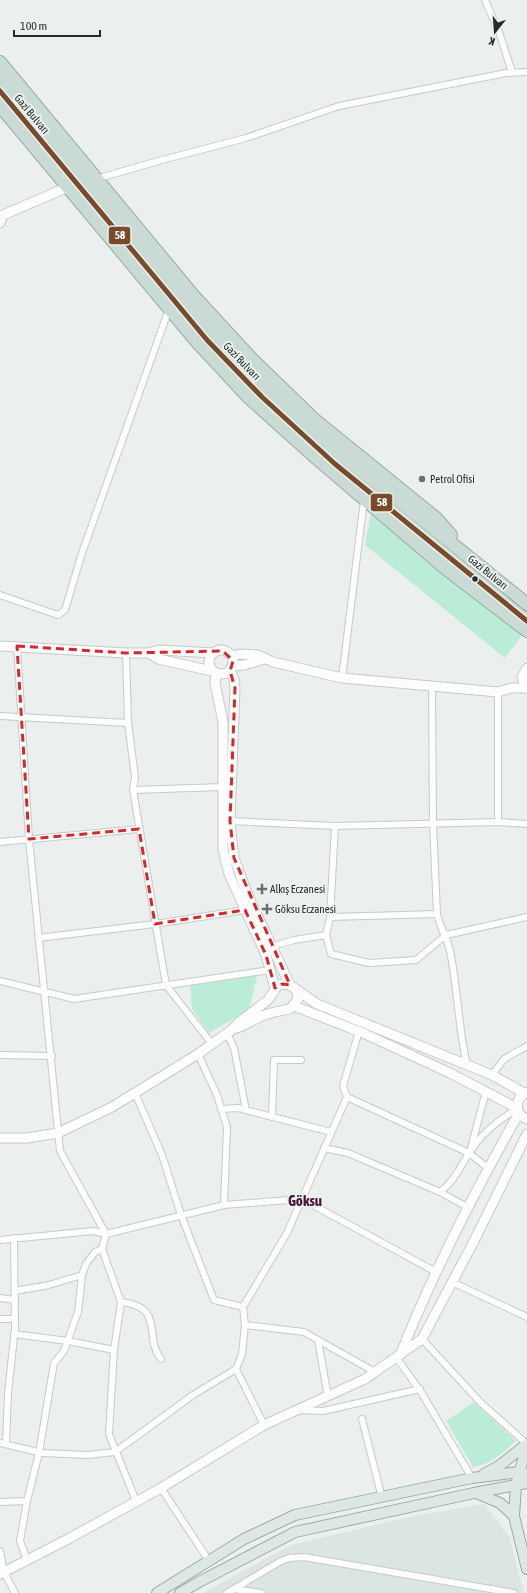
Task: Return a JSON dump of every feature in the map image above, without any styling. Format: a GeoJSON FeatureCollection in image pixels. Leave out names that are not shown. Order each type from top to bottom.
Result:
{"type":"FeatureCollection","features":[{"type":"Feature","properties":{"kind":"highway"},"geometry":{"type":"LineString","coordinates":[[0,62],[94,181]]}},
{"type":"Feature","properties":{"kind":"highway","name":"Gazi Bulvarı"},"geometry":{"type":"LineString","coordinates":[[0,75],[194,295],[252,358],[315,420],[436,518],[470,558],[527,604]]}},
{"type":"Feature","properties":{"kind":"highway","name":"Gazi Bulvarı"},"geometry":{"type":"LineString","coordinates":[[0,91],[207,340],[262,397],[335,464],[527,621]]}},
{"type":"Feature","properties":{"kind":"highway"},"geometry":{"type":"LineString","coordinates":[[0,106],[169,309],[247,396],[364,500],[446,569],[527,631]]}},
{"type":"Feature","properties":{"kind":"main road"},"geometry":{"type":"LineString","coordinates":[[527,1444],[523,1473],[516,1485],[514,1516],[527,1569]]}},
{"type":"Feature","properties":{"kind":"main road"},"geometry":{"type":"LineString","coordinates":[[475,1477],[499,1466],[527,1444]]}},
{"type":"Feature","properties":{"kind":"main road"},"geometry":{"type":"LineString","coordinates":[[157,1593],[244,1539],[295,1515],[382,1498],[475,1477],[523,1473]]}},
{"type":"Feature","properties":{"kind":"main road"},"geometry":{"type":"LineString","coordinates":[[180,1593],[295,1532],[527,1483]]}},
{"type":"Feature","properties":{"kind":"main road"},"geometry":{"type":"LineString","coordinates":[[474,1493],[500,1503],[514,1516]]}},
{"type":"Feature","properties":{"kind":"street"},"geometry":{"type":"LineString","coordinates":[[485,0],[499,32],[512,72]]}},
{"type":"Feature","properties":{"kind":"street"},"geometry":{"type":"LineString","coordinates":[[94,181],[162,160],[246,138],[339,106],[512,72],[527,72]]}},
{"type":"Feature","properties":{"kind":"street"},"geometry":{"type":"LineString","coordinates":[[0,223],[3,215],[68,187]]}},
{"type":"Feature","properties":{"kind":"street"},"geometry":{"type":"LineString","coordinates":[[0,595],[58,615],[65,610],[85,545],[169,309]]}},
{"type":"Feature","properties":{"kind":"street"},"geometry":{"type":"LineString","coordinates":[[342,678],[364,500]]}},
{"type":"Feature","properties":{"kind":"street"},"geometry":{"type":"LineString","coordinates":[[0,646],[126,653],[149,653],[159,650],[214,653],[224,650],[232,656]]}},
{"type":"Feature","properties":{"kind":"street"},"geometry":{"type":"LineString","coordinates":[[17,646],[28,839],[43,992],[52,1056],[60,1151],[106,1234],[102,1249],[121,1302],[114,1350],[109,1434],[136,1501]]}},
{"type":"Feature","properties":{"kind":"street"},"geometry":{"type":"LineString","coordinates":[[126,653],[128,723],[135,777],[133,790],[166,985],[212,1044]]}},
{"type":"Feature","properties":{"kind":"street"},"geometry":{"type":"LineString","coordinates":[[149,653],[158,659],[221,675],[231,668],[265,659]]}},
{"type":"Feature","properties":{"kind":"street"},"geometry":{"type":"LineString","coordinates":[[214,653],[209,661],[214,672],[223,722],[222,850],[229,874],[266,955],[270,970],[274,1004],[281,1009]]}},
{"type":"Feature","properties":{"kind":"street"},"geometry":{"type":"LineString","coordinates":[[232,656],[240,654],[258,655],[265,659],[342,678],[498,692],[511,688],[517,684],[525,671]]}},
{"type":"Feature","properties":{"kind":"street"},"geometry":{"type":"LineString","coordinates":[[232,656],[231,668],[235,688],[230,821],[234,858],[249,898],[294,988],[298,999],[294,1006]]}},
{"type":"Feature","properties":{"kind":"street"},"geometry":{"type":"LineString","coordinates":[[525,671],[522,681],[527,688]]}},
{"type":"Feature","properties":{"kind":"street"},"geometry":{"type":"LineString","coordinates":[[432,686],[433,823],[437,914],[440,927],[446,934],[450,952],[462,1046],[467,1065]]}},
{"type":"Feature","properties":{"kind":"street"},"geometry":{"type":"LineString","coordinates":[[511,688],[527,688]]}},
{"type":"Feature","properties":{"kind":"street"},"geometry":{"type":"LineString","coordinates":[[498,692],[498,822]]}},
{"type":"Feature","properties":{"kind":"street"},"geometry":{"type":"LineString","coordinates":[[0,716],[128,723]]}},
{"type":"Feature","properties":{"kind":"street"},"geometry":{"type":"LineString","coordinates":[[133,790],[222,787]]}},
{"type":"Feature","properties":{"kind":"street"},"geometry":{"type":"LineString","coordinates":[[230,821],[335,826],[498,822],[527,824]]}},
{"type":"Feature","properties":{"kind":"street"},"geometry":{"type":"LineString","coordinates":[[335,826],[330,917],[326,936],[331,954],[369,963],[416,960],[446,934],[527,917]]}},
{"type":"Feature","properties":{"kind":"street"},"geometry":{"type":"LineString","coordinates":[[0,842],[139,830]]}},
{"type":"Feature","properties":{"kind":"street"},"geometry":{"type":"LineString","coordinates":[[38,938],[155,924],[245,910]]}},
{"type":"Feature","properties":{"kind":"street"},"geometry":{"type":"LineString","coordinates":[[330,917],[437,914]]}},
{"type":"Feature","properties":{"kind":"street"},"geometry":{"type":"LineString","coordinates":[[273,946],[294,940],[326,936]]}},
{"type":"Feature","properties":{"kind":"street"},"geometry":{"type":"LineString","coordinates":[[0,981],[74,999],[113,995],[166,985],[270,970]]}},
{"type":"Feature","properties":{"kind":"street"},"geometry":{"type":"LineString","coordinates":[[0,1138],[28,1138],[58,1133],[112,1107],[198,1054],[230,1031],[282,984],[294,988],[317,1004],[467,1065],[526,1092],[517,1102],[517,1110],[467,1207],[417,1311],[398,1355]]}},
{"type":"Feature","properties":{"kind":"street"},"geometry":{"type":"LineString","coordinates":[[230,1031],[241,1028],[262,1016],[294,1006],[359,1031],[486,1091],[517,1110],[527,1119]]}},
{"type":"Feature","properties":{"kind":"street"},"geometry":{"type":"LineString","coordinates":[[230,1031],[246,1110]]}},
{"type":"Feature","properties":{"kind":"street"},"geometry":{"type":"LineString","coordinates":[[14,1238],[15,1319],[3,1444],[39,1453],[88,1455],[115,1452],[193,1396],[236,1369],[242,1354],[244,1325],[243,1307],[287,1233],[347,1097],[343,1086],[359,1031]]}},
{"type":"Feature","properties":{"kind":"street"},"geometry":{"type":"LineString","coordinates":[[492,1076],[504,1059],[527,1046]]}},
{"type":"Feature","properties":{"kind":"street"},"geometry":{"type":"LineString","coordinates":[[198,1054],[217,1095],[227,1128],[224,1205]]}},
{"type":"Feature","properties":{"kind":"street"},"geometry":{"type":"LineString","coordinates":[[0,1055],[52,1056]]}},
{"type":"Feature","properties":{"kind":"street"},"geometry":{"type":"LineString","coordinates":[[272,1118],[274,1060],[301,1060]]}},
{"type":"Feature","properties":{"kind":"street"},"geometry":{"type":"LineString","coordinates":[[470,1151],[486,1091]]}},
{"type":"Feature","properties":{"kind":"street"},"geometry":{"type":"LineString","coordinates":[[135,1093],[162,1155],[181,1215],[214,1300],[243,1307]]}},
{"type":"Feature","properties":{"kind":"street"},"geometry":{"type":"LineString","coordinates":[[347,1097],[470,1151],[488,1168]]}},
{"type":"Feature","properties":{"kind":"street"},"geometry":{"type":"LineString","coordinates":[[221,1109],[238,1108],[331,1132]]}},
{"type":"Feature","properties":{"kind":"street"},"geometry":{"type":"LineString","coordinates":[[440,1192],[450,1185],[470,1151],[496,1121],[517,1110]]}},
{"type":"Feature","properties":{"kind":"street"},"geometry":{"type":"LineString","coordinates":[[2,1573],[161,1488],[264,1425],[365,1379],[422,1339],[527,1134]]}},
{"type":"Feature","properties":{"kind":"street"},"geometry":{"type":"LineString","coordinates":[[324,1148],[348,1153],[440,1192],[467,1207]]}},
{"type":"Feature","properties":{"kind":"street"},"geometry":{"type":"LineString","coordinates":[[0,1240],[93,1232],[106,1234],[224,1205],[302,1199],[436,1272]]}},
{"type":"Feature","properties":{"kind":"street"},"geometry":{"type":"LineString","coordinates":[[27,1560],[22,1549],[20,1537],[27,1500],[39,1453],[54,1363],[64,1351],[78,1312],[82,1275],[86,1264],[95,1252],[102,1249]]}},
{"type":"Feature","properties":{"kind":"street"},"geometry":{"type":"LineString","coordinates":[[15,1291],[49,1285],[82,1275]]}},
{"type":"Feature","properties":{"kind":"street"},"geometry":{"type":"LineString","coordinates":[[452,1282],[527,1317]]}},
{"type":"Feature","properties":{"kind":"street"},"geometry":{"type":"LineString","coordinates":[[0,1298],[15,1300]]}},
{"type":"Feature","properties":{"kind":"street"},"geometry":{"type":"LineString","coordinates":[[121,1302],[130,1303],[141,1307],[151,1320],[157,1354],[161,1359]]}},
{"type":"Feature","properties":{"kind":"street"},"geometry":{"type":"LineString","coordinates":[[0,1319],[15,1319]]}},
{"type":"Feature","properties":{"kind":"street"},"geometry":{"type":"LineString","coordinates":[[244,1325],[304,1332],[375,1372]]}},
{"type":"Feature","properties":{"kind":"street"},"geometry":{"type":"LineString","coordinates":[[14,1334],[68,1341],[114,1350]]}},
{"type":"Feature","properties":{"kind":"street"},"geometry":{"type":"LineString","coordinates":[[422,1339],[480,1402],[527,1444]]}},
{"type":"Feature","properties":{"kind":"street"},"geometry":{"type":"LineString","coordinates":[[318,1340],[328,1397]]}},
{"type":"Feature","properties":{"kind":"street"},"geometry":{"type":"LineString","coordinates":[[398,1355],[475,1477]]}},
{"type":"Feature","properties":{"kind":"street"},"geometry":{"type":"LineString","coordinates":[[236,1369],[264,1425]]}},
{"type":"Feature","properties":{"kind":"street"},"geometry":{"type":"LineString","coordinates":[[298,1410],[322,1411],[420,1389]]}},
{"type":"Feature","properties":{"kind":"street"},"geometry":{"type":"LineString","coordinates":[[0,1393],[8,1393]]}},
{"type":"Feature","properties":{"kind":"street"},"geometry":{"type":"LineString","coordinates":[[362,1419],[382,1498]]}},
{"type":"Feature","properties":{"kind":"street"},"geometry":{"type":"LineString","coordinates":[[161,1488],[209,1562]]}},
{"type":"Feature","properties":{"kind":"street"},"geometry":{"type":"LineString","coordinates":[[0,1502],[27,1500]]}},
{"type":"Feature","properties":{"kind":"street"},"geometry":{"type":"LineString","coordinates":[[0,1551],[2,1573],[15,1593]]}},
{"type":"Feature","properties":{"kind":"street"},"geometry":{"type":"LineString","coordinates":[[227,1593],[278,1562],[288,1558],[304,1557],[514,1593]]}},
{"type":"Feature","properties":{"kind":"street"},"geometry":{"type":"LineString","coordinates":[[234,1589],[261,1593]]}},
{"type":"Feature","properties":{"kind":"highlighted area"},"geometry":{"type":"Polygon","coordinates":[[[17,646],[126,653],[223,651],[233,661],[230,671],[235,688],[230,821],[234,858],[290,985],[282,984],[275,988],[266,955],[245,910],[155,924],[139,829],[29,839],[17,646]]]}},
{"type":"Feature","properties":{"kind":"shaded area"},"geometry":{"type":"Polygon","coordinates":[[[484,1504],[509,1536],[524,1593],[202,1593],[291,1545],[409,1517],[484,1504]]]}},
{"type":"Feature","properties":{"kind":"green space"},"geometry":{"type":"Polygon","coordinates":[[[372,508],[522,635],[505,658],[365,545],[372,508]]]}},
{"type":"Feature","properties":{"kind":"green space"},"geometry":{"type":"Polygon","coordinates":[[[258,972],[249,1010],[209,1033],[192,1009],[190,984],[258,972]]]}},
{"type":"Feature","properties":{"kind":"green space"},"geometry":{"type":"Polygon","coordinates":[[[474,1402],[516,1441],[491,1461],[480,1466],[473,1467],[446,1421],[474,1402]]]}},
{"type":"Feature","properties":{"kind":"transit line","name":"58"},"geometry":{"type":"LineString","coordinates":[[0,91],[207,340],[262,397],[335,464],[527,621]]}},
{"type":"Feature","properties":{"kind":"place","name":"Petrol Ofisi"},"geometry":{"type":"Point","coordinates":[422,479]}},
{"type":"Feature","properties":{"kind":"place","name":"Alkış Eczanesi"},"geometry":{"type":"Point","coordinates":[262,889]}},
{"type":"Feature","properties":{"kind":"place","name":"Göksu Eczanesi"},"geometry":{"type":"Point","coordinates":[267,909]}},
{"type":"Feature","properties":{"kind":"district","name":"Göksu"},"geometry":{"type":"Point","coordinates":[305,1201]}}]}
